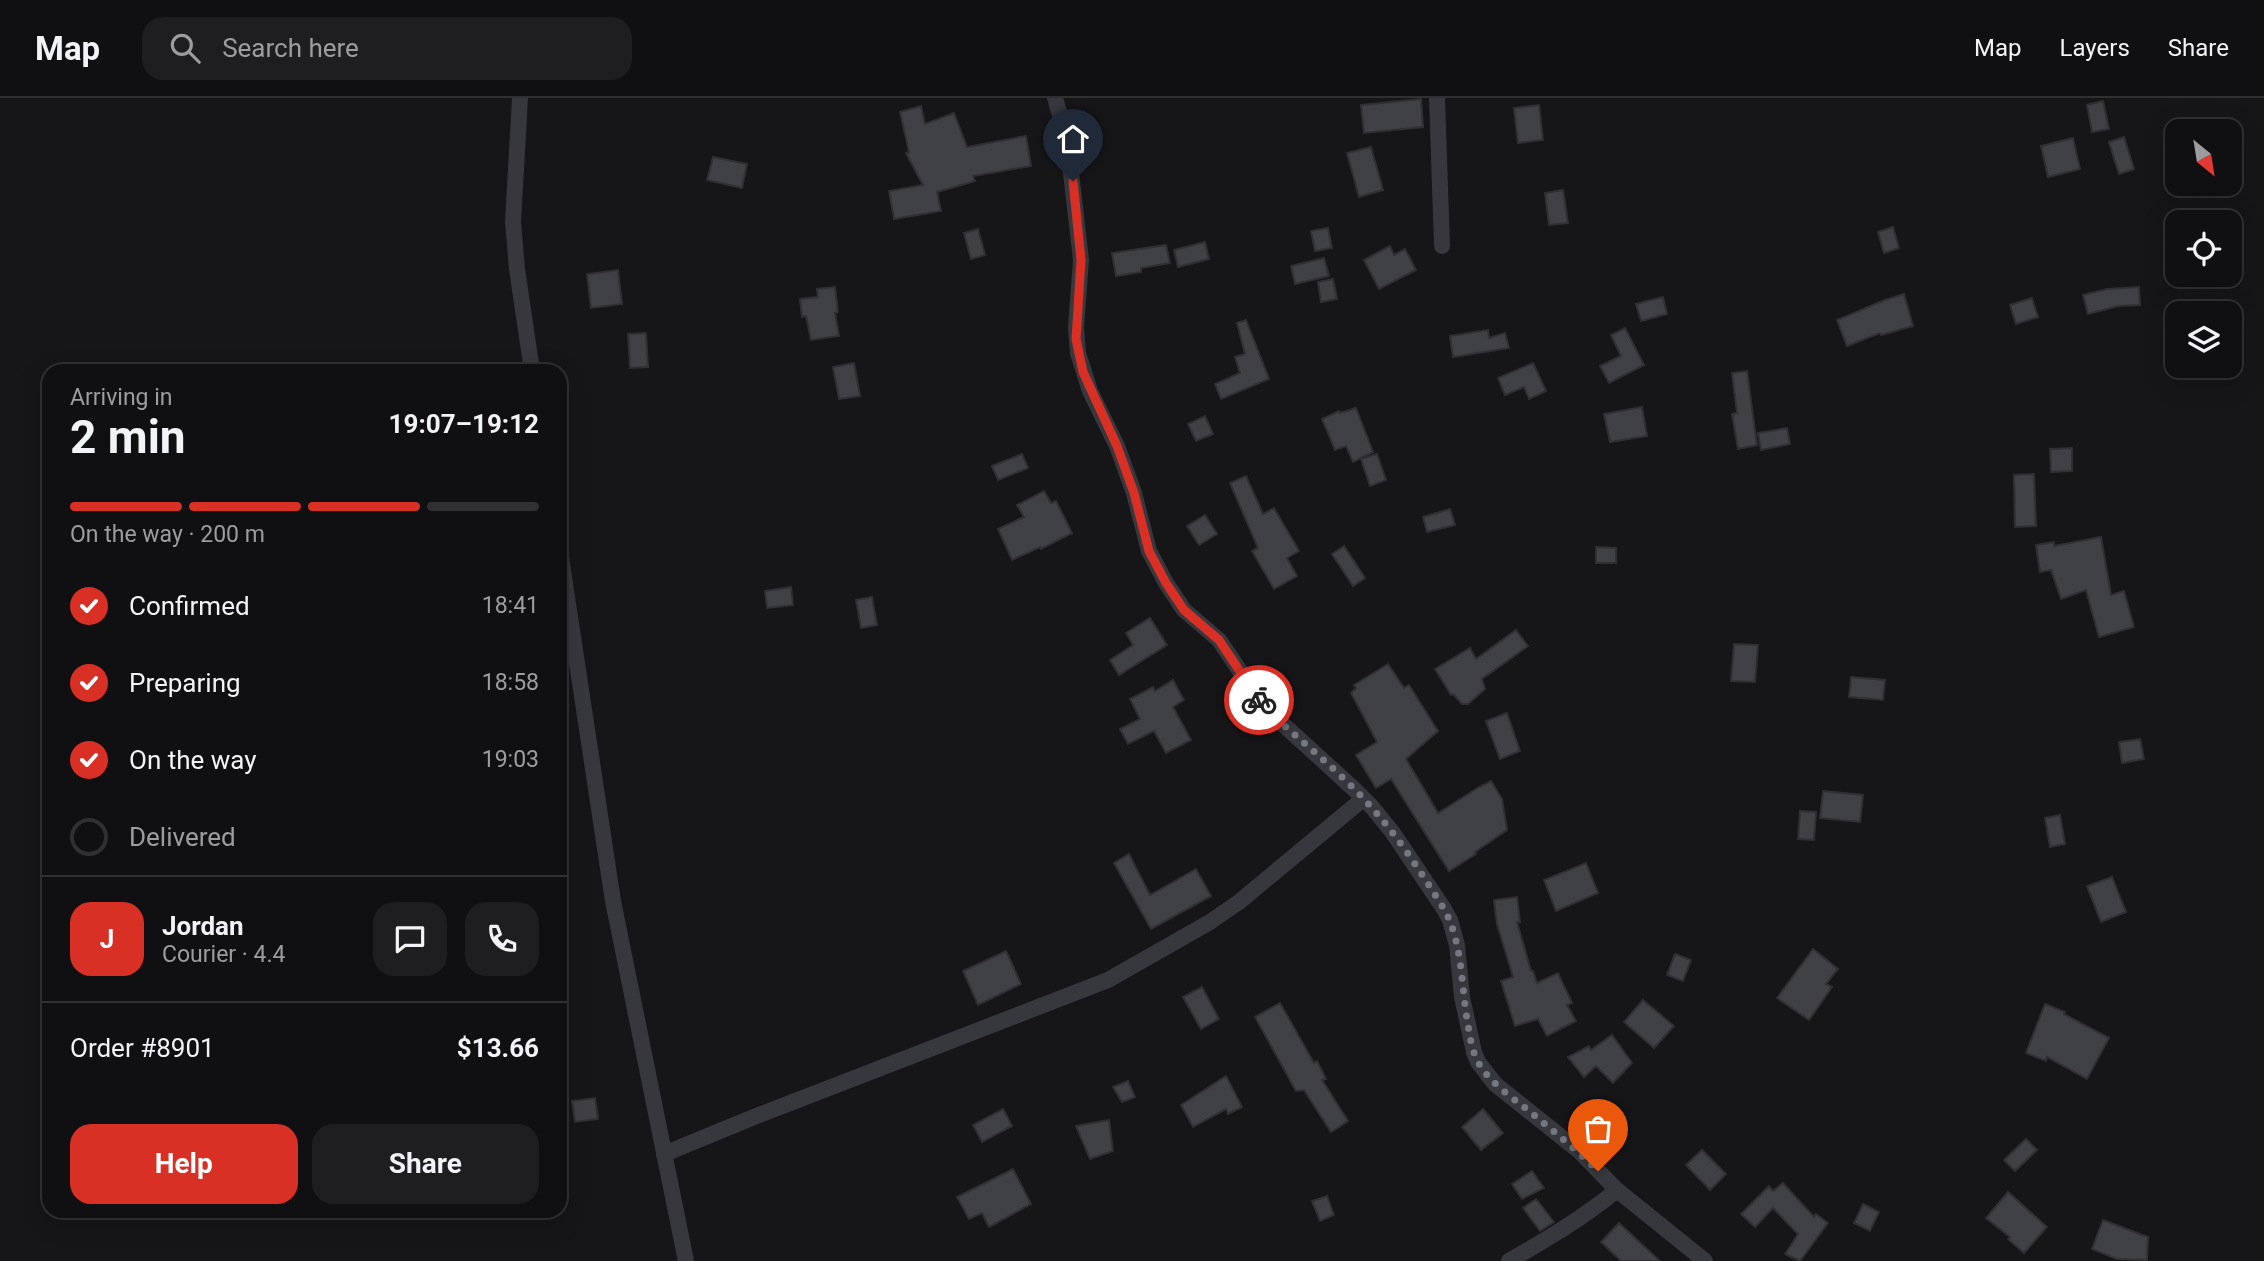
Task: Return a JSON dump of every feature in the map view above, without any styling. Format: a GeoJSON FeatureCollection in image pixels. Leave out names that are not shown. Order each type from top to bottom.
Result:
{"type":"FeatureCollection","features":[{"type":"Feature","properties":{"kind":"street"},"geometry":{"type":"LineString","coordinates":[[520,98],[513,222],[531,364]]}},
{"type":"Feature","properties":{"kind":"street"},"geometry":{"type":"LineString","coordinates":[[1055,98],[1067,138],[1081,260],[1076,328],[1078,354],[1090,391],[1117,446],[1134,493],[1149,551],[1166,583],[1184,610],[1219,640],[1265,708],[1363,799],[1393,833],[1450,920],[1457,946],[1462,997],[1472,1044],[1478,1062],[1495,1084],[1579,1151],[1617,1190],[1705,1261]]}},
{"type":"Feature","properties":{"kind":"street"},"geometry":{"type":"LineString","coordinates":[[1437,98],[1442,246]]}},
{"type":"Feature","properties":{"kind":"street"},"geometry":{"type":"LineString","coordinates":[[567,597],[613,901],[686,1261]]}},
{"type":"Feature","properties":{"kind":"street"},"geometry":{"type":"LineString","coordinates":[[664,1154],[1108,981],[1240,902],[1363,799]]}},
{"type":"Feature","properties":{"kind":"street"},"geometry":{"type":"LineString","coordinates":[[1509,1261],[1565,1229],[1617,1190]]}},
{"type":"Feature","properties":{"kind":"building"},"geometry":{"type":"Polygon","coordinates":[[[1421,99],[1423,127],[1364,133],[1361,105],[1421,99]]]}},
{"type":"Feature","properties":{"kind":"building"},"geometry":{"type":"Polygon","coordinates":[[[2103,101],[2109,129],[2092,132],[2087,105],[2103,101]]]}},
{"type":"Feature","properties":{"kind":"building"},"geometry":{"type":"Polygon","coordinates":[[[1539,105],[1543,140],[1518,143],[1514,108],[1539,105]]]}},
{"type":"Feature","properties":{"kind":"building"},"geometry":{"type":"Polygon","coordinates":[[[921,106],[925,124],[954,113],[967,147],[1026,136],[1031,166],[973,176],[975,181],[937,192],[941,211],[894,219],[889,191],[923,185],[906,153],[909,152],[900,112],[921,106]]]}},
{"type":"Feature","properties":{"kind":"building"},"geometry":{"type":"Polygon","coordinates":[[[2124,137],[2134,169],[2119,174],[2109,142],[2124,137]]]}},
{"type":"Feature","properties":{"kind":"building"},"geometry":{"type":"Polygon","coordinates":[[[2073,138],[2080,169],[2048,177],[2041,146],[2073,138]]]}},
{"type":"Feature","properties":{"kind":"building"},"geometry":{"type":"Polygon","coordinates":[[[1371,147],[1383,190],[1359,197],[1347,153],[1371,147]]]}},
{"type":"Feature","properties":{"kind":"building"},"geometry":{"type":"Polygon","coordinates":[[[713,157],[747,164],[742,188],[707,180],[713,157]]]}},
{"type":"Feature","properties":{"kind":"building"},"geometry":{"type":"Polygon","coordinates":[[[1563,190],[1568,223],[1549,225],[1545,193],[1563,190]]]}},
{"type":"Feature","properties":{"kind":"building"},"geometry":{"type":"Polygon","coordinates":[[[1893,227],[1899,248],[1884,253],[1878,232],[1893,227]]]}},
{"type":"Feature","properties":{"kind":"building"},"geometry":{"type":"Polygon","coordinates":[[[1328,228],[1332,248],[1315,251],[1311,231],[1328,228]]]}},
{"type":"Feature","properties":{"kind":"building"},"geometry":{"type":"Polygon","coordinates":[[[978,229],[985,255],[971,259],[964,233],[978,229]]]}},
{"type":"Feature","properties":{"kind":"building"},"geometry":{"type":"Polygon","coordinates":[[[1205,242],[1209,259],[1178,267],[1174,250],[1205,242]]]}},
{"type":"Feature","properties":{"kind":"building"},"geometry":{"type":"Polygon","coordinates":[[[1166,245],[1170,263],[1116,276],[1112,253],[1166,245]]]}},
{"type":"Feature","properties":{"kind":"building"},"geometry":{"type":"Polygon","coordinates":[[[1390,246],[1394,255],[1405,249],[1416,270],[1379,289],[1364,260],[1390,246]]]}},
{"type":"Feature","properties":{"kind":"building"},"geometry":{"type":"Polygon","coordinates":[[[1324,258],[1329,276],[1295,284],[1291,266],[1324,258]]]}},
{"type":"Feature","properties":{"kind":"building"},"geometry":{"type":"Polygon","coordinates":[[[618,270],[622,304],[591,308],[587,274],[618,270]]]}},
{"type":"Feature","properties":{"kind":"building"},"geometry":{"type":"Polygon","coordinates":[[[1333,279],[1337,299],[1321,302],[1318,282],[1333,279]]]}},
{"type":"Feature","properties":{"kind":"building"},"geometry":{"type":"Polygon","coordinates":[[[835,287],[838,312],[835,313],[839,336],[811,340],[806,316],[802,317],[800,299],[818,297],[817,289],[835,287]]]}},
{"type":"Feature","properties":{"kind":"building"},"geometry":{"type":"Polygon","coordinates":[[[2139,287],[2140,305],[2118,306],[2088,314],[2083,295],[2107,289],[2139,287]]]}},
{"type":"Feature","properties":{"kind":"building"},"geometry":{"type":"Polygon","coordinates":[[[1904,294],[1913,326],[1881,335],[1880,333],[1847,346],[1837,320],[1904,294]]]}},
{"type":"Feature","properties":{"kind":"building"},"geometry":{"type":"Polygon","coordinates":[[[1663,297],[1667,314],[1641,321],[1636,304],[1663,297]]]}},
{"type":"Feature","properties":{"kind":"building"},"geometry":{"type":"Polygon","coordinates":[[[2032,298],[2038,317],[2016,324],[2010,305],[2032,298]]]}},
{"type":"Feature","properties":{"kind":"building"},"geometry":{"type":"Polygon","coordinates":[[[1246,320],[1269,379],[1221,399],[1215,384],[1240,373],[1235,357],[1245,354],[1237,323],[1246,320]]]}},
{"type":"Feature","properties":{"kind":"building"},"geometry":{"type":"Polygon","coordinates":[[[1625,328],[1644,365],[1609,383],[1600,366],[1621,356],[1611,335],[1625,328]]]}},
{"type":"Feature","properties":{"kind":"building"},"geometry":{"type":"Polygon","coordinates":[[[1488,330],[1489,338],[1505,333],[1509,348],[1453,357],[1450,336],[1488,330]]]}},
{"type":"Feature","properties":{"kind":"building"},"geometry":{"type":"Polygon","coordinates":[[[646,333],[648,367],[630,368],[628,334],[646,333]]]}},
{"type":"Feature","properties":{"kind":"building"},"geometry":{"type":"Polygon","coordinates":[[[854,363],[860,396],[839,399],[833,367],[854,363]]]}},
{"type":"Feature","properties":{"kind":"building"},"geometry":{"type":"Polygon","coordinates":[[[1533,363],[1546,391],[1529,399],[1524,387],[1505,395],[1498,378],[1533,363]]]}},
{"type":"Feature","properties":{"kind":"building"},"geometry":{"type":"Polygon","coordinates":[[[1747,371],[1757,445],[1738,449],[1732,414],[1737,413],[1732,373],[1747,371]]]}},
{"type":"Feature","properties":{"kind":"building"},"geometry":{"type":"Polygon","coordinates":[[[1642,407],[1647,436],[1610,442],[1604,414],[1642,407]]]}},
{"type":"Feature","properties":{"kind":"building"},"geometry":{"type":"Polygon","coordinates":[[[1356,408],[1373,452],[1353,462],[1346,446],[1335,450],[1322,419],[1339,411],[1340,413],[1356,408]]]}},
{"type":"Feature","properties":{"kind":"building"},"geometry":{"type":"Polygon","coordinates":[[[1205,416],[1213,434],[1196,441],[1188,424],[1205,416]]]}},
{"type":"Feature","properties":{"kind":"building"},"geometry":{"type":"Polygon","coordinates":[[[1787,428],[1790,444],[1761,450],[1758,433],[1787,428]]]}},
{"type":"Feature","properties":{"kind":"building"},"geometry":{"type":"Polygon","coordinates":[[[2072,448],[2072,471],[2051,472],[2050,449],[2072,448]]]}},
{"type":"Feature","properties":{"kind":"building"},"geometry":{"type":"Polygon","coordinates":[[[1022,454],[1028,468],[998,480],[992,466],[1022,454]]]}},
{"type":"Feature","properties":{"kind":"building"},"geometry":{"type":"Polygon","coordinates":[[[1377,454],[1386,480],[1370,486],[1361,459],[1377,454]]]}},
{"type":"Feature","properties":{"kind":"building"},"geometry":{"type":"Polygon","coordinates":[[[2034,474],[2036,526],[2015,527],[2014,475],[2034,474]]]}},
{"type":"Feature","properties":{"kind":"building"},"geometry":{"type":"Polygon","coordinates":[[[1246,476],[1263,514],[1274,508],[1299,551],[1287,558],[1297,576],[1274,589],[1252,551],[1258,548],[1230,483],[1246,476]]]}},
{"type":"Feature","properties":{"kind":"building"},"geometry":{"type":"Polygon","coordinates":[[[1044,491],[1051,503],[1056,501],[1072,533],[1012,560],[998,529],[1024,517],[1017,505],[1044,491]]]}},
{"type":"Feature","properties":{"kind":"building"},"geometry":{"type":"Polygon","coordinates":[[[1450,509],[1455,525],[1427,532],[1423,517],[1450,509]]]}},
{"type":"Feature","properties":{"kind":"building"},"geometry":{"type":"Polygon","coordinates":[[[1205,515],[1217,534],[1199,545],[1187,526],[1205,515]]]}},
{"type":"Feature","properties":{"kind":"building"},"geometry":{"type":"Polygon","coordinates":[[[2101,537],[2111,595],[2124,591],[2134,627],[2099,637],[2086,590],[2061,599],[2051,570],[2040,572],[2036,545],[2054,542],[2054,546],[2101,537]]]}},
{"type":"Feature","properties":{"kind":"building"},"geometry":{"type":"Polygon","coordinates":[[[1344,546],[1365,578],[1353,586],[1332,554],[1344,546]]]}},
{"type":"Feature","properties":{"kind":"building"},"geometry":{"type":"Polygon","coordinates":[[[1596,547],[1616,548],[1616,563],[1596,563],[1596,547]]]}},
{"type":"Feature","properties":{"kind":"building"},"geometry":{"type":"Polygon","coordinates":[[[791,587],[793,605],[767,608],[765,591],[791,587]]]}},
{"type":"Feature","properties":{"kind":"building"},"geometry":{"type":"Polygon","coordinates":[[[872,597],[877,625],[861,628],[856,600],[872,597]]]}},
{"type":"Feature","properties":{"kind":"building"},"geometry":{"type":"Polygon","coordinates":[[[1150,618],[1167,645],[1119,675],[1110,660],[1133,645],[1126,633],[1150,618]]]}},
{"type":"Feature","properties":{"kind":"building"},"geometry":{"type":"Polygon","coordinates":[[[1516,630],[1528,646],[1482,679],[1485,689],[1468,704],[1462,704],[1451,695],[1435,669],[1470,648],[1476,659],[1516,630]]]}},
{"type":"Feature","properties":{"kind":"building"},"geometry":{"type":"Polygon","coordinates":[[[1734,644],[1758,645],[1755,682],[1731,681],[1734,644]]]}},
{"type":"Feature","properties":{"kind":"building"},"geometry":{"type":"Polygon","coordinates":[[[1388,664],[1404,688],[1409,685],[1438,731],[1406,759],[1438,813],[1491,781],[1502,799],[1507,830],[1449,871],[1391,779],[1376,788],[1356,755],[1377,742],[1351,693],[1356,688],[1354,685],[1388,664]]]}},
{"type":"Feature","properties":{"kind":"building"},"geometry":{"type":"Polygon","coordinates":[[[1851,677],[1885,680],[1883,700],[1849,697],[1851,677]]]}},
{"type":"Feature","properties":{"kind":"building"},"geometry":{"type":"Polygon","coordinates":[[[1173,680],[1184,700],[1173,707],[1191,740],[1166,753],[1154,731],[1128,744],[1120,729],[1140,719],[1130,699],[1153,687],[1155,691],[1173,680]]]}},
{"type":"Feature","properties":{"kind":"building"},"geometry":{"type":"Polygon","coordinates":[[[1507,713],[1520,751],[1500,759],[1486,721],[1507,713]]]}},
{"type":"Feature","properties":{"kind":"building"},"geometry":{"type":"Polygon","coordinates":[[[2140,739],[2144,759],[2122,763],[2119,742],[2140,739]]]}},
{"type":"Feature","properties":{"kind":"building"},"geometry":{"type":"Polygon","coordinates":[[[1823,791],[1863,795],[1860,822],[1820,818],[1823,791]]]}},
{"type":"Feature","properties":{"kind":"building"},"geometry":{"type":"Polygon","coordinates":[[[1800,811],[1816,812],[1814,840],[1798,839],[1800,811]]]}},
{"type":"Feature","properties":{"kind":"building"},"geometry":{"type":"Polygon","coordinates":[[[2060,815],[2065,844],[2050,847],[2045,818],[2060,815]]]}},
{"type":"Feature","properties":{"kind":"building"},"geometry":{"type":"Polygon","coordinates":[[[1129,854],[1150,895],[1196,869],[1211,896],[1151,929],[1114,863],[1129,854]]]}},
{"type":"Feature","properties":{"kind":"building"},"geometry":{"type":"Polygon","coordinates":[[[1586,863],[1598,893],[1556,911],[1544,880],[1586,863]]]}},
{"type":"Feature","properties":{"kind":"building"},"geometry":{"type":"Polygon","coordinates":[[[2112,877],[2126,912],[2101,922],[2087,886],[2112,877]]]}},
{"type":"Feature","properties":{"kind":"building"},"geometry":{"type":"Polygon","coordinates":[[[1517,897],[1520,922],[1517,922],[1531,971],[1537,983],[1558,973],[1572,1003],[1567,1005],[1576,1021],[1547,1036],[1538,1019],[1515,1026],[1501,981],[1513,977],[1497,924],[1494,900],[1517,897]]]}},
{"type":"Feature","properties":{"kind":"building"},"geometry":{"type":"Polygon","coordinates":[[[1813,949],[1838,969],[1826,984],[1832,987],[1809,1020],[1777,998],[1813,949]]]}},
{"type":"Feature","properties":{"kind":"building"},"geometry":{"type":"Polygon","coordinates":[[[1006,951],[1021,984],[978,1005],[963,971],[1006,951]]]}},
{"type":"Feature","properties":{"kind":"building"},"geometry":{"type":"Polygon","coordinates":[[[1675,954],[1691,960],[1683,981],[1667,975],[1675,954]]]}},
{"type":"Feature","properties":{"kind":"building"},"geometry":{"type":"Polygon","coordinates":[[[1202,987],[1219,1019],[1201,1029],[1183,997],[1202,987]]]}},
{"type":"Feature","properties":{"kind":"building"},"geometry":{"type":"Polygon","coordinates":[[[1643,1000],[1674,1026],[1654,1048],[1624,1022],[1643,1000]]]}},
{"type":"Feature","properties":{"kind":"building"},"geometry":{"type":"Polygon","coordinates":[[[1280,1003],[1314,1063],[1317,1061],[1326,1079],[1322,1080],[1348,1121],[1331,1132],[1304,1090],[1296,1091],[1255,1017],[1280,1003]]]}},
{"type":"Feature","properties":{"kind":"building"},"geometry":{"type":"Polygon","coordinates":[[[2045,1004],[2065,1012],[2064,1014],[2109,1038],[2087,1079],[2047,1057],[2046,1061],[2026,1053],[2045,1004]]]}},
{"type":"Feature","properties":{"kind":"building"},"geometry":{"type":"Polygon","coordinates":[[[1612,1035],[1632,1063],[1613,1083],[1596,1066],[1584,1077],[1568,1057],[1589,1046],[1591,1050],[1612,1035]]]}},
{"type":"Feature","properties":{"kind":"building"},"geometry":{"type":"Polygon","coordinates":[[[1226,1076],[1242,1107],[1228,1114],[1226,1109],[1193,1127],[1181,1105],[1226,1076]]]}},
{"type":"Feature","properties":{"kind":"building"},"geometry":{"type":"Polygon","coordinates":[[[1128,1081],[1135,1097],[1122,1102],[1113,1087],[1128,1081]]]}},
{"type":"Feature","properties":{"kind":"building"},"geometry":{"type":"Polygon","coordinates":[[[595,1098],[598,1119],[575,1122],[572,1101],[595,1098]]]}},
{"type":"Feature","properties":{"kind":"building"},"geometry":{"type":"Polygon","coordinates":[[[1003,1109],[1012,1126],[982,1142],[973,1125],[1003,1109]]]}},
{"type":"Feature","properties":{"kind":"building"},"geometry":{"type":"Polygon","coordinates":[[[1483,1109],[1503,1133],[1481,1150],[1462,1127],[1483,1109]]]}},
{"type":"Feature","properties":{"kind":"building"},"geometry":{"type":"Polygon","coordinates":[[[1109,1120],[1113,1151],[1090,1159],[1076,1126],[1109,1120]]]}},
{"type":"Feature","properties":{"kind":"building"},"geometry":{"type":"Polygon","coordinates":[[[2026,1139],[2037,1150],[2015,1171],[2004,1160],[2026,1139]]]}},
{"type":"Feature","properties":{"kind":"building"},"geometry":{"type":"Polygon","coordinates":[[[1702,1150],[1726,1174],[1710,1190],[1686,1165],[1702,1150]]]}},
{"type":"Feature","properties":{"kind":"building"},"geometry":{"type":"Polygon","coordinates":[[[1013,1169],[1031,1204],[989,1227],[982,1213],[969,1219],[957,1197],[1013,1169]]]}},
{"type":"Feature","properties":{"kind":"building"},"geometry":{"type":"Polygon","coordinates":[[[1532,1171],[1544,1188],[1522,1199],[1512,1184],[1532,1171]]]}},
{"type":"Feature","properties":{"kind":"building"},"geometry":{"type":"Polygon","coordinates":[[[1783,1183],[1814,1217],[1816,1214],[1828,1223],[1800,1261],[1785,1254],[1798,1234],[1773,1208],[1755,1227],[1741,1214],[1769,1186],[1773,1191],[1783,1183]]]}},
{"type":"Feature","properties":{"kind":"building"},"geometry":{"type":"Polygon","coordinates":[[[2008,1192],[2047,1227],[2024,1253],[2008,1239],[2010,1237],[1986,1218],[2008,1192]]]}},
{"type":"Feature","properties":{"kind":"building"},"geometry":{"type":"Polygon","coordinates":[[[1327,1196],[1334,1215],[1320,1221],[1312,1201],[1327,1196]]]}},
{"type":"Feature","properties":{"kind":"building"},"geometry":{"type":"Polygon","coordinates":[[[1536,1199],[1554,1222],[1540,1231],[1523,1208],[1536,1199]]]}},
{"type":"Feature","properties":{"kind":"building"},"geometry":{"type":"Polygon","coordinates":[[[1863,1204],[1879,1212],[1870,1231],[1854,1223],[1863,1204]]]}},
{"type":"Feature","properties":{"kind":"building"},"geometry":{"type":"Polygon","coordinates":[[[2103,1220],[2148,1237],[2147,1260],[2117,1259],[2092,1249],[2103,1220]]]}},
{"type":"Feature","properties":{"kind":"building"},"geometry":{"type":"Polygon","coordinates":[[[1619,1223],[1660,1261],[1621,1261],[1601,1242],[1619,1223]]]}},
{"type":"Feature","properties":{"kind":"way so far"},"geometry":{"type":"LineString","coordinates":[[1259,700],[1372,807],[1393,833],[1444,909],[1457,946],[1462,997],[1474,1052],[1488,1076],[1579,1151],[1598,1171]]}},
{"type":"Feature","properties":{"kind":"route"},"geometry":{"type":"LineString","coordinates":[[1073,181],[1081,260],[1076,339],[1083,372],[1117,446],[1134,493],[1149,551],[1166,583],[1184,610],[1219,640],[1259,700]]}}]}
